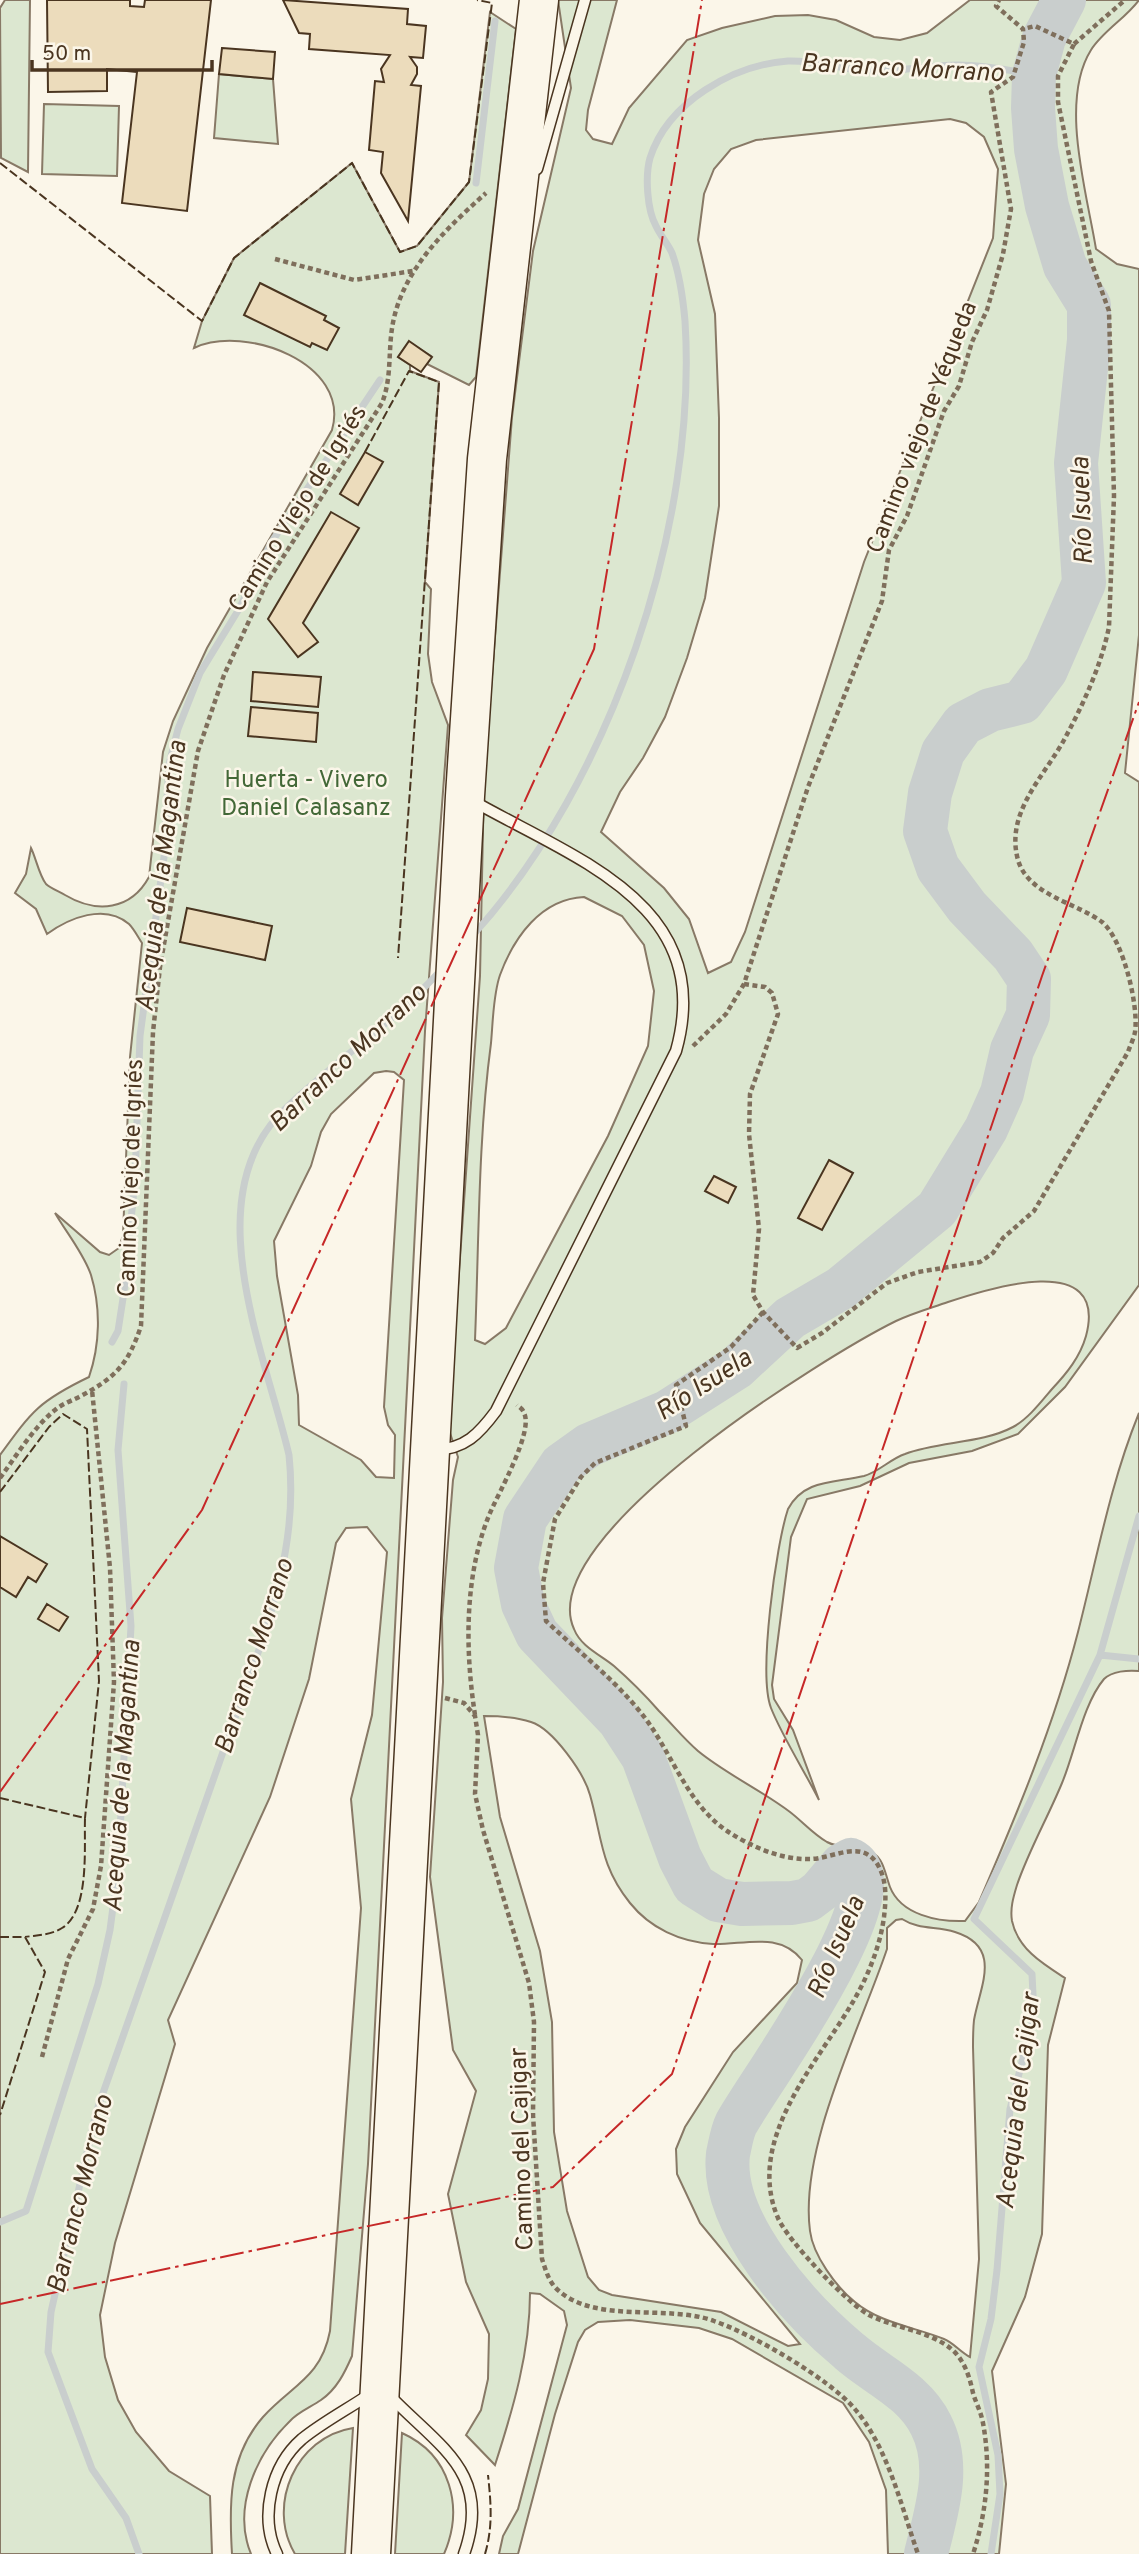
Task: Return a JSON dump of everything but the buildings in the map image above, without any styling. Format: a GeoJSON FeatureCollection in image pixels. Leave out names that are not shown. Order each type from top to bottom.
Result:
{"type":"FeatureCollection","features":[{"type":"Feature","properties":{"kind":"highway"},"geometry":{"type":"LineString","coordinates":[[370,2554],[465,796],[488,458],[538,0]]}},
{"type":"Feature","properties":{"kind":"lane"},"geometry":{"type":"LineString","coordinates":[[512,243],[545,145],[585,0]]}},
{"type":"Feature","properties":{"kind":"lane"},"geometry":{"type":"LineString","coordinates":[[428,1451],[457,1448],[478,1435],[505,1394],[676,1051],[684,1013],[683,981],[674,952],[659,922],[639,899],[580,861],[465,796]]}},
{"type":"Feature","properties":{"kind":"lane"},"geometry":{"type":"LineString","coordinates":[[277,2554],[268,2511],[279,2470],[302,2439],[381,2386],[455,2459],[466,2477],[472,2515],[464,2554]]}},
{"type":"Feature","properties":{"kind":"path"},"geometry":{"type":"LineString","coordinates":[[999,0],[996,6],[1023,29],[1035,26],[1074,44]]}},
{"type":"Feature","properties":{"kind":"path"},"geometry":{"type":"LineString","coordinates":[[744,984],[765,987],[772,993],[778,1014],[756,1074],[749,1103],[749,1134],[759,1229],[753,1295],[763,1312],[797,1348],[822,1333],[887,1283],[918,1272],[980,1262],[993,1252],[1003,1238],[1034,1211],[1128,1052],[1135,1032],[1130,981],[1119,951],[1103,923],[1028,878],[1019,863],[1016,847],[1022,806],[1076,716],[1096,670],[1109,627],[1114,496],[1109,311],[1091,261],[1058,102],[1058,76],[1074,44],[1125,0]]}},
{"type":"Feature","properties":{"kind":"path","name":"Camino viejo de Yéqueda"},"geometry":{"type":"LineString","coordinates":[[676,1051],[688,1049],[709,1032],[726,1014],[744,984],[808,788],[882,601],[889,550],[907,516],[944,411],[959,386],[972,342],[987,310],[1003,254],[1011,209],[991,92],[1013,77],[1024,43],[1023,29]]}},
{"type":"Feature","properties":{"kind":"path","name":"Camino Viejo de Igriés"},"geometry":{"type":"LineString","coordinates":[[0,1478],[42,1421],[58,1407],[107,1382],[122,1367],[141,1326],[153,1032],[160,967],[198,751],[205,725],[246,622],[267,582],[382,403],[389,385],[393,318],[402,292],[414,271],[457,219],[521,162]]}},
{"type":"Feature","properties":{"kind":"path"},"geometry":{"type":"LineString","coordinates":[[275,259],[354,280],[414,271]]}},
{"type":"Feature","properties":{"kind":"path"},"geometry":{"type":"LineString","coordinates":[[763,1312],[730,1348],[676,1385],[686,1426],[595,1463],[581,1477],[555,1520],[543,1583],[546,1621],[609,1677],[643,1715],[673,1759],[692,1796],[708,1816],[729,1832],[782,1856],[810,1859],[854,1851],[871,1857],[878,1865],[886,1890],[881,1936],[852,2005],[787,2107],[775,2143],[771,2182],[778,2218],[796,2242],[852,2303],[875,2318],[944,2343],[955,2352],[968,2372],[983,2421],[987,2457],[986,2502],[973,2554]]}},
{"type":"Feature","properties":{"kind":"path"},"geometry":{"type":"LineString","coordinates":[[42,2057],[68,1959],[93,1909],[101,1866],[114,1682],[110,1568],[92,1390]]}},
{"type":"Feature","properties":{"kind":"path"},"geometry":{"type":"LineString","coordinates":[[475,1716],[470,1626],[472,1580],[481,1536],[515,1459],[526,1422],[524,1413],[505,1394]]}},
{"type":"Feature","properties":{"kind":"path"},"geometry":{"type":"LineString","coordinates":[[415,1686],[464,1703],[475,1716]]}},
{"type":"Feature","properties":{"kind":"path","name":"Camino del Cajigar"},"geometry":{"type":"LineString","coordinates":[[475,1716],[478,1735],[478,1806],[517,1937],[534,2022],[534,2115],[542,2259],[550,2281],[559,2292],[586,2306],[684,2313],[713,2320],[786,2358],[825,2384],[852,2406],[871,2429],[918,2554]]}},
{"type":"Feature","properties":{"kind":"green space"},"geometry":{"type":"Polygon","coordinates":[[[5,0],[30,0],[28,172],[1,158],[0,8],[5,0]]]}},
{"type":"Feature","properties":{"kind":"green space"},"geometry":{"type":"Polygon","coordinates":[[[558,0],[617,0],[588,110],[586,130],[593,139],[612,144],[629,108],[687,40],[722,28],[775,16],[808,15],[836,20],[874,37],[900,40],[927,33],[970,0],[1139,0],[1091,50],[1082,71],[1077,95],[1076,121],[1082,175],[1096,249],[1117,264],[1139,269],[1139,635],[1125,773],[1139,782],[1139,1285],[1065,1387],[1018,1434],[972,1451],[909,1463],[860,1486],[807,1499],[791,1537],[772,1685],[774,1699],[793,1730],[819,1800],[776,1719],[768,1691],[766,1668],[770,1609],[778,1550],[788,1509],[802,1492],[811,1487],[864,1476],[905,1454],[987,1437],[1019,1424],[1063,1377],[1080,1351],[1086,1336],[1088,1309],[1080,1292],[1063,1284],[1015,1284],[966,1296],[909,1316],[861,1340],[753,1409],[693,1453],[639,1500],[597,1547],[573,1591],[574,1629],[581,1641],[626,1677],[698,1751],[779,1804],[827,1842],[872,1852],[883,1864],[895,1897],[911,1910],[932,1918],[965,1921],[979,1902],[1046,1735],[1078,1632],[1112,1494],[1139,1413],[1139,1671],[1111,1674],[1104,1679],[1090,1701],[1062,1783],[1022,1872],[1012,1908],[1015,1931],[1026,1948],[1065,1978],[1048,2045],[1042,2234],[1025,2297],[992,2371],[1006,2484],[999,2554],[888,2554],[886,2490],[869,2442],[843,2403],[732,2339],[699,2328],[630,2320],[598,2322],[585,2330],[578,2342],[555,2414],[518,2554],[499,2554],[503,2536],[518,2509],[567,2325],[564,2311],[540,2294],[530,2293],[524,2359],[495,2465],[466,2435],[481,2410],[488,2379],[489,2334],[466,2282],[448,2194],[476,2091],[453,2050],[430,1877],[443,1682],[442,1618],[453,1480],[458,1457],[448,1427],[480,976],[484,780],[512,417],[533,251],[571,88],[558,0]],[[950,119],[756,140],[731,149],[714,169],[704,194],[698,240],[715,314],[719,418],[719,506],[705,598],[665,717],[643,758],[620,792],[601,832],[664,888],[689,919],[708,973],[731,962],[745,932],[864,562],[993,238],[998,169],[984,137],[966,123],[950,119]],[[584,897],[569,899],[542,913],[521,934],[506,961],[496,991],[481,1154],[478,1228],[475,1340],[485,1344],[506,1328],[608,1136],[648,1046],[654,991],[644,945],[622,916],[584,897]],[[484,1716],[500,1817],[540,1951],[552,2022],[554,2132],[567,2211],[588,2277],[599,2290],[612,2295],[721,2312],[788,2346],[800,2344],[700,2223],[677,2174],[676,2149],[685,2127],[733,2052],[797,1983],[802,1960],[783,1945],[772,1942],[701,1943],[678,1937],[647,1920],[620,1889],[607,1864],[587,1786],[558,1742],[540,1726],[531,1722],[484,1716]],[[902,1919],[896,1920],[887,1928],[887,1949],[822,2126],[809,2198],[810,2231],[826,2270],[855,2302],[886,2320],[944,2339],[970,2357],[979,2259],[973,2034],[985,1969],[984,1957],[979,1947],[970,1939],[955,1932],[915,1925],[902,1919]]]}},
{"type":"Feature","properties":{"kind":"green space","name":"Huerta - Vivero Daniel Calasanz"},"geometry":{"type":"Polygon","coordinates":[[[490,12],[516,29],[476,377],[469,385],[427,364],[431,356],[409,342],[398,357],[410,365],[410,371],[439,382],[425,582],[431,589],[428,654],[432,682],[448,725],[425,1031],[368,2164],[352,2356],[332,2391],[293,2418],[267,2449],[258,2465],[246,2500],[244,2518],[251,2554],[232,2554],[231,2500],[243,2448],[263,2417],[304,2380],[320,2360],[330,2331],[361,1908],[351,1799],[372,1715],[387,1552],[367,1527],[346,1528],[336,1543],[309,1679],[270,1797],[168,2020],[175,2044],[115,2243],[100,2315],[105,2357],[118,2400],[136,2432],[169,2471],[210,2496],[212,2554],[0,2554],[0,1455],[38,1408],[58,1393],[89,1377],[93,1365],[98,1326],[91,1275],[55,1213],[100,1252],[109,1255],[119,1248],[123,1235],[130,1057],[142,943],[129,924],[109,914],[76,918],[47,934],[36,909],[15,893],[26,874],[31,848],[46,884],[77,901],[89,905],[112,906],[133,896],[142,888],[149,877],[163,752],[173,721],[207,648],[332,430],[334,406],[326,386],[310,368],[289,355],[240,341],[215,342],[194,348],[202,321],[234,258],[352,163],[400,252],[417,246],[469,182],[490,12]],[[394,1072],[374,1073],[331,1114],[321,1132],[311,1166],[274,1241],[277,1276],[298,1395],[299,1425],[361,1460],[376,1477],[394,1478],[395,1435],[388,1425],[384,1407],[404,1080],[394,1072]]]}},
{"type":"Feature","properties":{"kind":"green space"},"geometry":{"type":"Polygon","coordinates":[[[219,74],[273,79],[278,144],[214,138],[219,74]]]}},
{"type":"Feature","properties":{"kind":"green space"},"geometry":{"type":"Polygon","coordinates":[[[44,104],[119,106],[117,176],[42,174],[44,104]]]}},
{"type":"Feature","properties":{"kind":"green space"},"geometry":{"type":"Polygon","coordinates":[[[353,2428],[345,2554],[295,2554],[287,2535],[284,2515],[292,2476],[302,2459],[316,2445],[333,2434],[353,2428]]]}},
{"type":"Feature","properties":{"kind":"green space"},"geometry":{"type":"Polygon","coordinates":[[[402,2433],[432,2455],[449,2484],[453,2519],[444,2554],[395,2554],[402,2433]]]}},
{"type":"Feature","properties":{"kind":"waterway","name":"Río Isuela"},"geometry":{"type":"LineString","coordinates":[[926,2554],[938,2506],[941,2473],[937,2441],[931,2425],[915,2402],[829,2334],[787,2289],[750,2236],[737,2208],[729,2181],[728,2154],[736,2124],[820,1989],[858,1908],[862,1878],[851,1860],[842,1865],[820,1891],[808,1900],[792,1903],[742,1904],[718,1900],[694,1885],[680,1858],[643,1757],[619,1720],[537,1634],[523,1604],[516,1568],[525,1519],[561,1465],[589,1445],[667,1412],[736,1368],[790,1318],[841,1288],[937,1209],[986,1129],[1002,1093],[1012,1050],[1028,1015],[1029,979],[1013,955],[967,907],[938,868],[925,831],[930,793],[943,752],[963,724],[990,710],[1022,702],[1046,670],[1084,583],[1076,463],[1089,340],[1089,305],[1065,266],[1047,206],[1036,149],[1033,108],[1034,75],[1044,38],[1064,0]]}},
{"type":"Feature","properties":{"kind":"waterway"},"geometry":{"type":"LineString","coordinates":[[476,183],[495,21]]}},
{"type":"Feature","properties":{"kind":"waterway","name":"Barranco Morrano"},"geometry":{"type":"LineString","coordinates":[[473,935],[522,873],[566,804],[604,728],[636,648],[660,565],[677,482],[685,400],[685,321],[677,270],[672,253],[653,219],[648,193],[648,165],[659,138],[671,120],[705,90],[746,70],[767,64],[798,61],[870,71],[967,65],[1034,75]]}},
{"type":"Feature","properties":{"kind":"waterway","name":"Acequia de la Magantina"},"geometry":{"type":"LineString","coordinates":[[112,1342],[118,1331],[124,1292],[135,1179],[140,1036],[164,857],[169,764],[178,729],[200,673],[239,609],[271,543],[380,380]]}},
{"type":"Feature","properties":{"kind":"waterway","name":"Barranco Morrano"},"geometry":{"type":"LineString","coordinates":[[139,2554],[126,2518],[92,2469],[48,2352],[51,2312],[96,2113],[261,1644],[286,1551],[291,1504],[289,1455],[253,1322],[244,1275],[240,1228],[244,1183],[259,1142],[287,1107],[405,1006],[441,970]]}},
{"type":"Feature","properties":{"kind":"waterway","name":"Acequia de la Magantina"},"geometry":{"type":"LineString","coordinates":[[0,2222],[26,2211],[98,1984],[110,1930],[118,1869],[131,1626],[118,1450],[124,1384]]}},
{"type":"Feature","properties":{"kind":"waterway"},"geometry":{"type":"LineString","coordinates":[[1139,1516],[1100,1655],[1139,1659]]}},
{"type":"Feature","properties":{"kind":"waterway","name":"Acequia del Cajigar"},"geometry":{"type":"LineString","coordinates":[[991,2554],[1000,2494],[998,2455],[979,2367],[991,2319],[997,2270],[1010,2109],[1034,2015],[1032,1974],[974,1919],[1100,1655]]}},
{"type":"Feature","properties":{"kind":"fence"},"geometry":{"type":"LineString","coordinates":[[0,163],[202,321],[234,258],[352,163],[400,252],[417,246],[469,182],[492,3],[477,0]]}},
{"type":"Feature","properties":{"kind":"fence"},"geometry":{"type":"LineString","coordinates":[[365,452],[409,371],[439,382],[398,958]]}},
{"type":"Feature","properties":{"kind":"fence"},"geometry":{"type":"LineString","coordinates":[[0,1492],[49,1427],[63,1414],[87,1429],[99,1681],[85,1818]]}},
{"type":"Feature","properties":{"kind":"fence"},"geometry":{"type":"LineString","coordinates":[[0,1798],[85,1818],[84,1878],[77,1908],[71,1920],[58,1930],[25,1937]]}},
{"type":"Feature","properties":{"kind":"fence"},"geometry":{"type":"LineString","coordinates":[[0,1937],[25,1937],[45,1972],[0,2115]]}},
{"type":"Feature","properties":{"kind":"fence"},"geometry":{"type":"LineString","coordinates":[[485,2554],[491,2515],[488,2475]]}},
{"type":"Feature","properties":{"kind":"power"},"geometry":{"type":"LineString","coordinates":[[0,1792],[202,1510],[594,649],[702,0]]}},
{"type":"Feature","properties":{"kind":"power"},"geometry":{"type":"LineString","coordinates":[[0,2304],[553,2187],[672,2074],[1042,976],[1139,702]]}}]}
